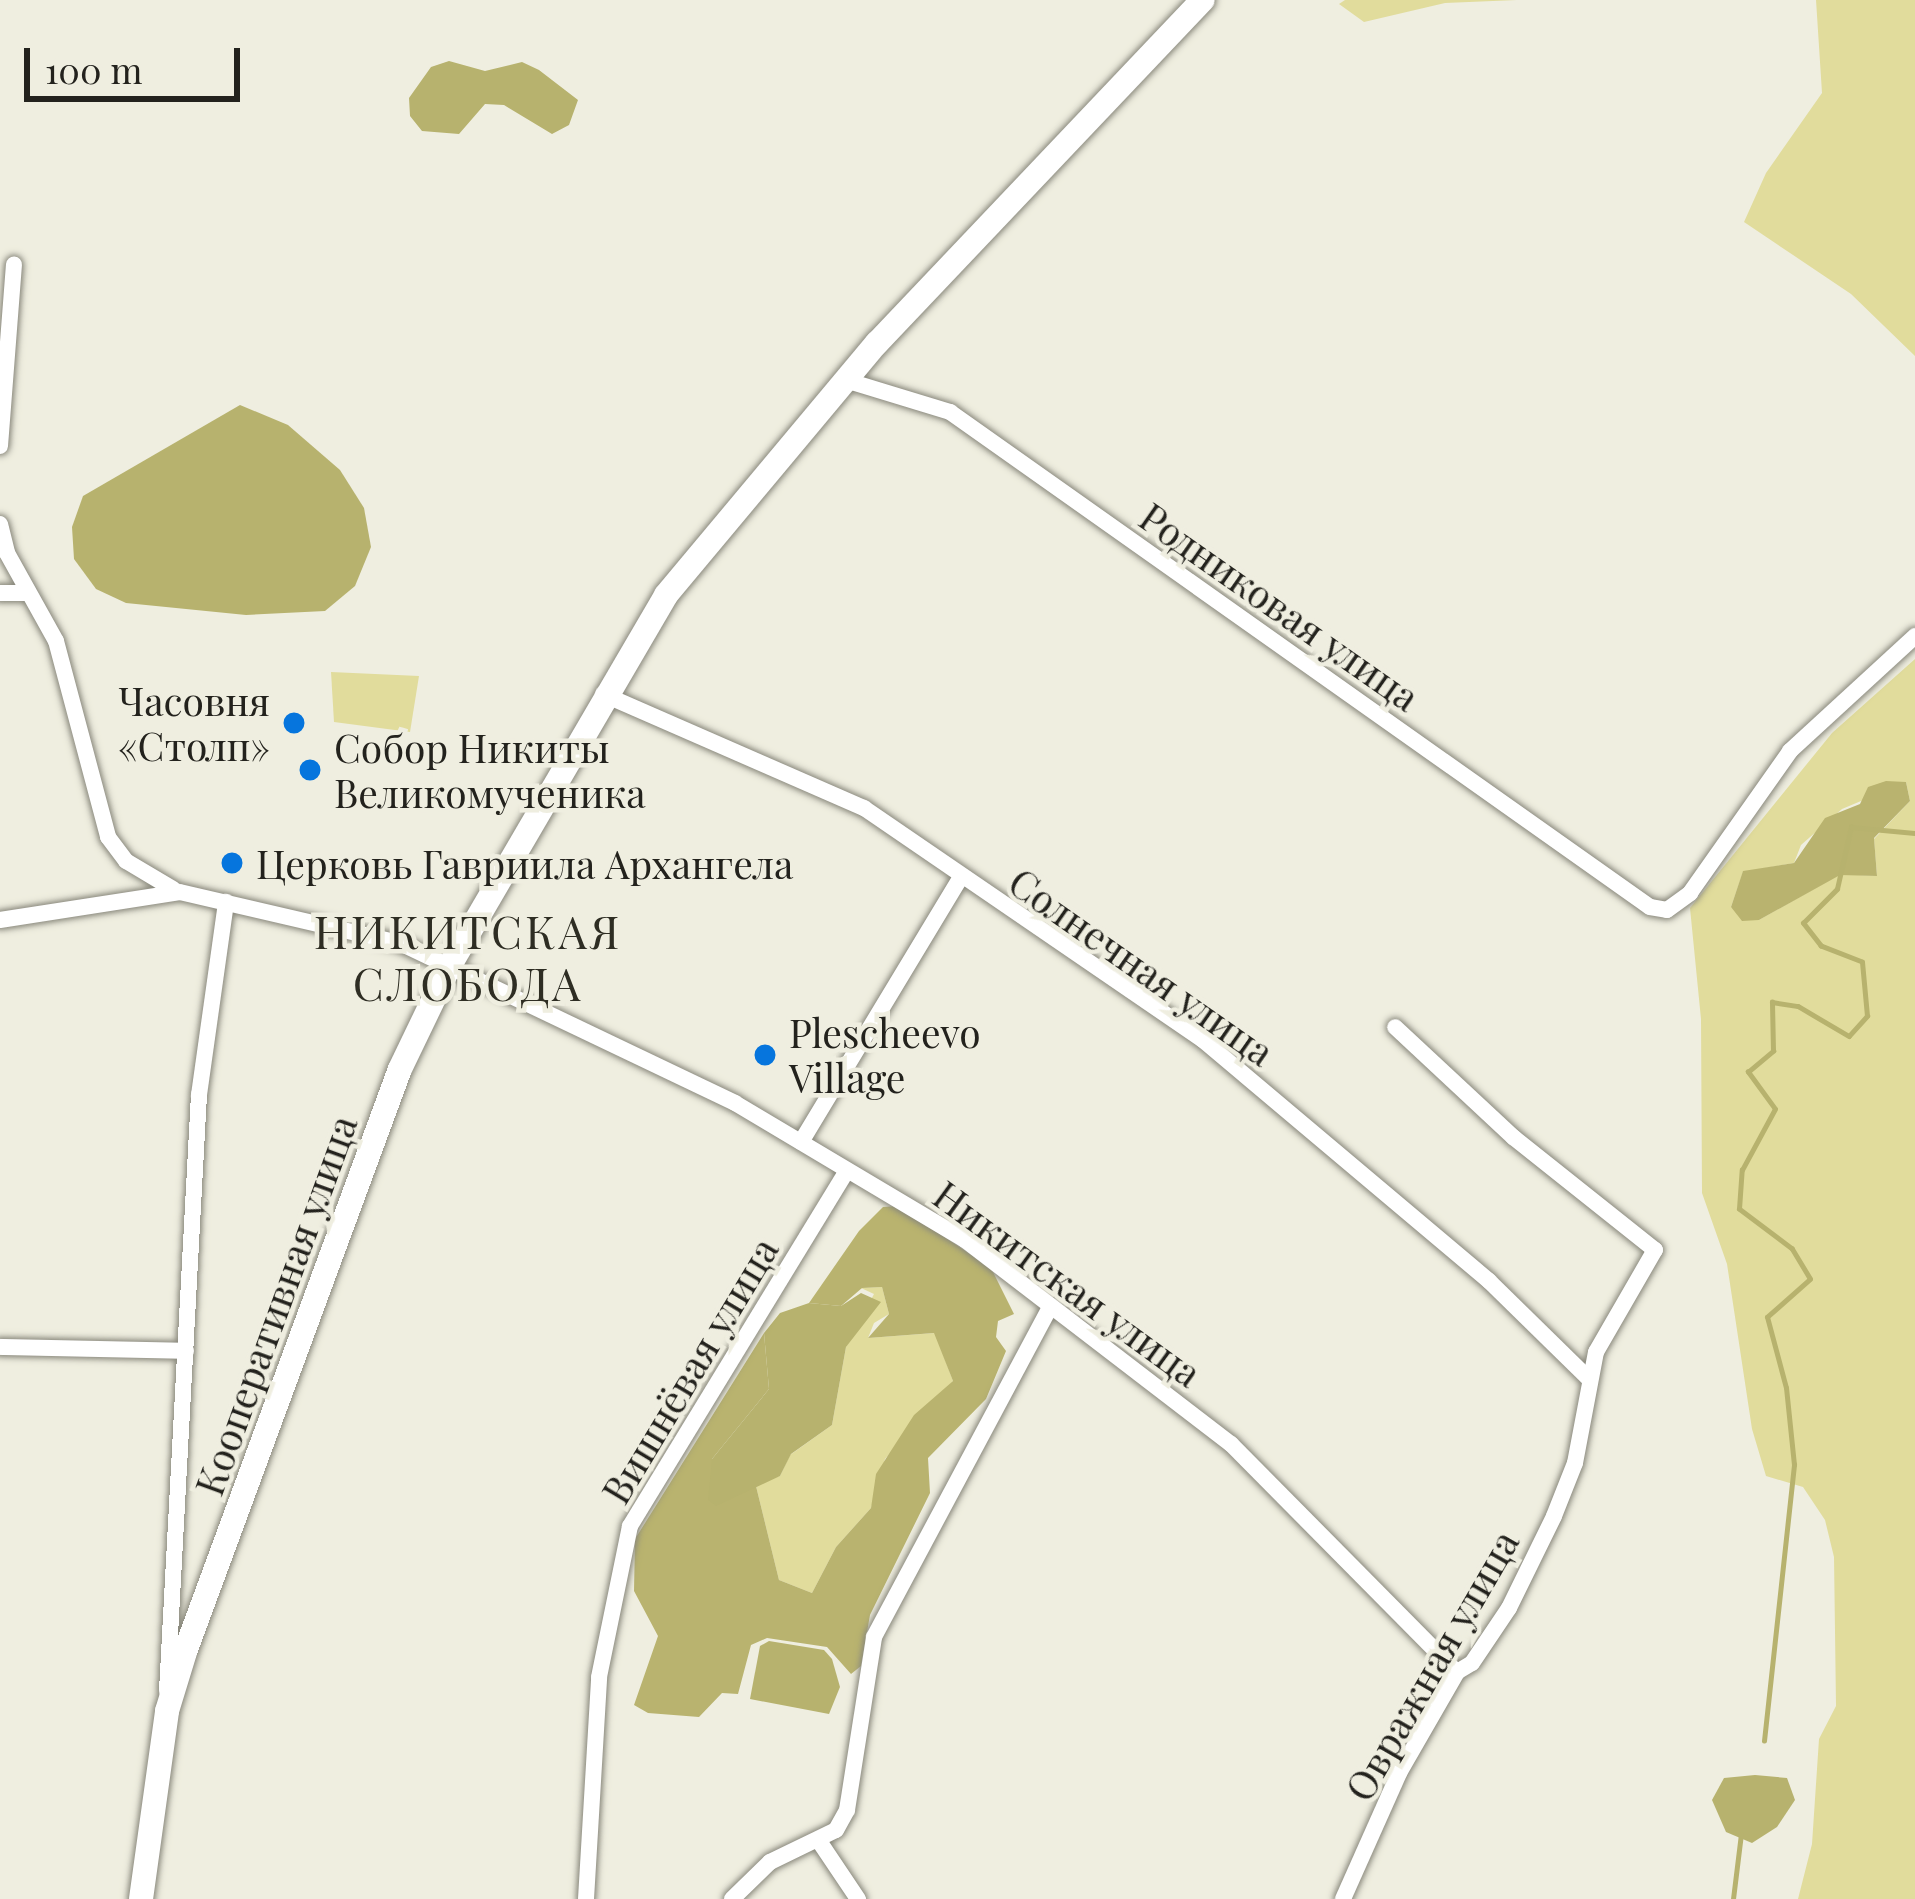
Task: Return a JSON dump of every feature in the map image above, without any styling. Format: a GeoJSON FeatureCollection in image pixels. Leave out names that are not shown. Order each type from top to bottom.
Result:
{"type":"FeatureCollection","features":[{"type":"Feature","properties":{"kind":"street","name":"Кооперативная улица"},"geometry":{"type":"LineString","coordinates":[[141,1899],[167,1711],[400,1069],[450,965],[603,694],[666,595],[845,380],[1202,0]]}},
{"type":"Feature","properties":{"kind":"street"},"geometry":{"type":"LineString","coordinates":[[0,446],[6,296],[14,266]]}},
{"type":"Feature","properties":{"kind":"street","name":"Родниковая улица"},"geometry":{"type":"LineString","coordinates":[[845,380],[950,412],[1635,899],[1666,910],[1690,893],[1790,751],[1915,636]]}},
{"type":"Feature","properties":{"kind":"street"},"geometry":{"type":"LineString","coordinates":[[0,524],[27,593],[56,641],[108,837],[136,868],[180,892]]}},
{"type":"Feature","properties":{"kind":"street"},"geometry":{"type":"LineString","coordinates":[[0,593],[27,593]]}},
{"type":"Feature","properties":{"kind":"street","name":"Солнечная улица"},"geometry":{"type":"LineString","coordinates":[[603,694],[808,778],[1203,1040],[1490,1281],[1588,1378]]}},
{"type":"Feature","properties":{"kind":"street"},"geometry":{"type":"LineString","coordinates":[[801,1142],[961,878]]}},
{"type":"Feature","properties":{"kind":"street"},"geometry":{"type":"LineString","coordinates":[[0,920],[180,892]]}},
{"type":"Feature","properties":{"kind":"street","name":"Никитская улица"},"geometry":{"type":"LineString","coordinates":[[180,892],[400,943],[450,965],[801,1142],[965,1240],[1231,1444],[1457,1672]]}},
{"type":"Feature","properties":{"kind":"street"},"geometry":{"type":"LineString","coordinates":[[167,1711],[199,1095],[226,902]]}},
{"type":"Feature","properties":{"kind":"street","name":"Овражная улица"},"geometry":{"type":"LineString","coordinates":[[1343,1899],[1399,1773],[1457,1672],[1472,1663],[1509,1608],[1554,1516],[1575,1463],[1588,1378],[1652,1261],[1650,1241],[1513,1138],[1395,1027]]}},
{"type":"Feature","properties":{"kind":"street","name":"Вишнёвая улица"},"geometry":{"type":"LineString","coordinates":[[586,1899],[599,1677],[630,1526],[847,1171]]}},
{"type":"Feature","properties":{"kind":"street"},"geometry":{"type":"LineString","coordinates":[[732,1899],[770,1862],[819,1841],[847,1810],[874,1637],[1049,1307]]}},
{"type":"Feature","properties":{"kind":"street"},"geometry":{"type":"LineString","coordinates":[[0,1347],[186,1352]]}},
{"type":"Feature","properties":{"kind":"street"},"geometry":{"type":"LineString","coordinates":[[819,1841],[858,1899]]}},
{"type":"Feature","properties":{"kind":"shaded area"},"geometry":{"type":"Polygon","coordinates":[[[1345,0],[1517,0],[1445,3],[1364,22],[1339,4],[1345,0]]]}},
{"type":"Feature","properties":{"kind":"shaded area"},"geometry":{"type":"Polygon","coordinates":[[[1816,0],[1915,0],[1915,356],[1851,294],[1744,222],[1766,173],[1822,93],[1816,0]]]}},
{"type":"Feature","properties":{"kind":"shaded area"},"geometry":{"type":"Polygon","coordinates":[[[449,61],[485,71],[522,62],[539,70],[578,100],[569,125],[552,134],[504,105],[485,104],[459,134],[422,131],[410,116],[409,98],[431,67],[449,61]]]}},
{"type":"Feature","properties":{"kind":"shaded area"},"geometry":{"type":"Polygon","coordinates":[[[240,405],[288,425],[340,470],[364,508],[371,547],[355,586],[325,611],[246,615],[126,603],[96,589],[74,559],[72,527],[83,496],[240,405]]]}},
{"type":"Feature","properties":{"kind":"shaded area"},"geometry":{"type":"Polygon","coordinates":[[[1915,659],[1915,1899],[1798,1899],[1812,1844],[1819,1739],[1836,1706],[1834,1557],[1825,1520],[1803,1487],[1766,1476],[1752,1429],[1727,1264],[1702,1193],[1701,1019],[1690,908],[1832,733],[1915,659]],[[1906,782],[1842,809],[1801,845],[1794,863],[1743,872],[1731,907],[1759,920],[1840,874],[1877,876],[1874,839],[1910,801],[1906,782]]]}},
{"type":"Feature","properties":{"kind":"shaded area"},"geometry":{"type":"Polygon","coordinates":[[[331,672],[419,676],[410,732],[334,722],[331,672]]]}},
{"type":"Feature","properties":{"kind":"shaded area"},"geometry":{"type":"Polygon","coordinates":[[[1886,781],[1906,782],[1910,801],[1874,838],[1877,876],[1840,875],[1759,920],[1742,921],[1731,907],[1743,871],[1794,863],[1825,818],[1860,804],[1868,787],[1886,781]]]}},
{"type":"Feature","properties":{"kind":"shaded area"},"geometry":{"type":"Polygon","coordinates":[[[898,1206],[991,1268],[1014,1314],[998,1321],[996,1337],[1006,1351],[986,1399],[928,1458],[930,1493],[870,1615],[861,1666],[851,1674],[827,1647],[767,1638],[751,1645],[738,1694],[722,1693],[699,1717],[648,1713],[634,1705],[658,1636],[634,1591],[635,1539],[764,1333],[769,1389],[712,1459],[755,1482],[779,1580],[812,1593],[836,1547],[871,1508],[876,1474],[914,1415],[953,1381],[934,1333],[868,1338],[889,1314],[882,1287],[862,1288],[841,1306],[809,1303],[859,1231],[883,1207],[898,1206]]]}},
{"type":"Feature","properties":{"kind":"shaded area"},"geometry":{"type":"Polygon","coordinates":[[[882,1287],[889,1314],[874,1323],[868,1338],[935,1333],[953,1381],[885,1459],[871,1508],[836,1547],[812,1593],[779,1580],[755,1482],[780,1476],[790,1455],[832,1425],[846,1347],[874,1294],[861,1288],[882,1287]]]}},
{"type":"Feature","properties":{"kind":"shaded area"},"geometry":{"type":"Polygon","coordinates":[[[861,1293],[881,1302],[846,1347],[832,1425],[791,1454],[780,1476],[716,1506],[708,1500],[712,1459],[769,1389],[764,1333],[780,1313],[809,1303],[841,1306],[861,1293]]]}},
{"type":"Feature","properties":{"kind":"shaded area"},"geometry":{"type":"Polygon","coordinates":[[[769,1641],[824,1650],[832,1659],[840,1687],[829,1714],[750,1699],[760,1646],[769,1641]]]}},
{"type":"Feature","properties":{"kind":"shaded area"},"geometry":{"type":"Polygon","coordinates":[[[1724,1778],[1787,1778],[1795,1800],[1777,1827],[1752,1843],[1726,1832],[1712,1800],[1724,1778]]]}},
{"type":"Feature","properties":{"kind":"waterway"},"geometry":{"type":"LineString","coordinates":[[1764,1741],[1794,1465],[1786,1388],[1767,1317],[1810,1279],[1792,1249],[1739,1209],[1742,1170],[1775,1109],[1748,1072],[1773,1051],[1772,1002],[1798,1006],[1849,1036],[1867,1016],[1862,962],[1821,946],[1803,923],[1837,889],[1851,827],[1915,833]]}},
{"type":"Feature","properties":{"kind":"waterway"},"geometry":{"type":"LineString","coordinates":[[1733,1899],[1741,1834]]}},
{"type":"Feature","properties":{"kind":"place","name":"Часовня «Столп»"},"geometry":{"type":"Point","coordinates":[294,723]}},
{"type":"Feature","properties":{"kind":"place","name":"Собор Никиты Великомученика"},"geometry":{"type":"Point","coordinates":[310,770]}},
{"type":"Feature","properties":{"kind":"place","name":"Церковь Гавриила Архангела"},"geometry":{"type":"Point","coordinates":[232,863]}},
{"type":"Feature","properties":{"kind":"place","name":"Plescheevo Village"},"geometry":{"type":"Point","coordinates":[765,1055]}},
{"type":"Feature","properties":{"kind":"district","name":"НИКИТСКАЯ СЛОБОДА"},"geometry":{"type":"Point","coordinates":[468,957]}}]}
